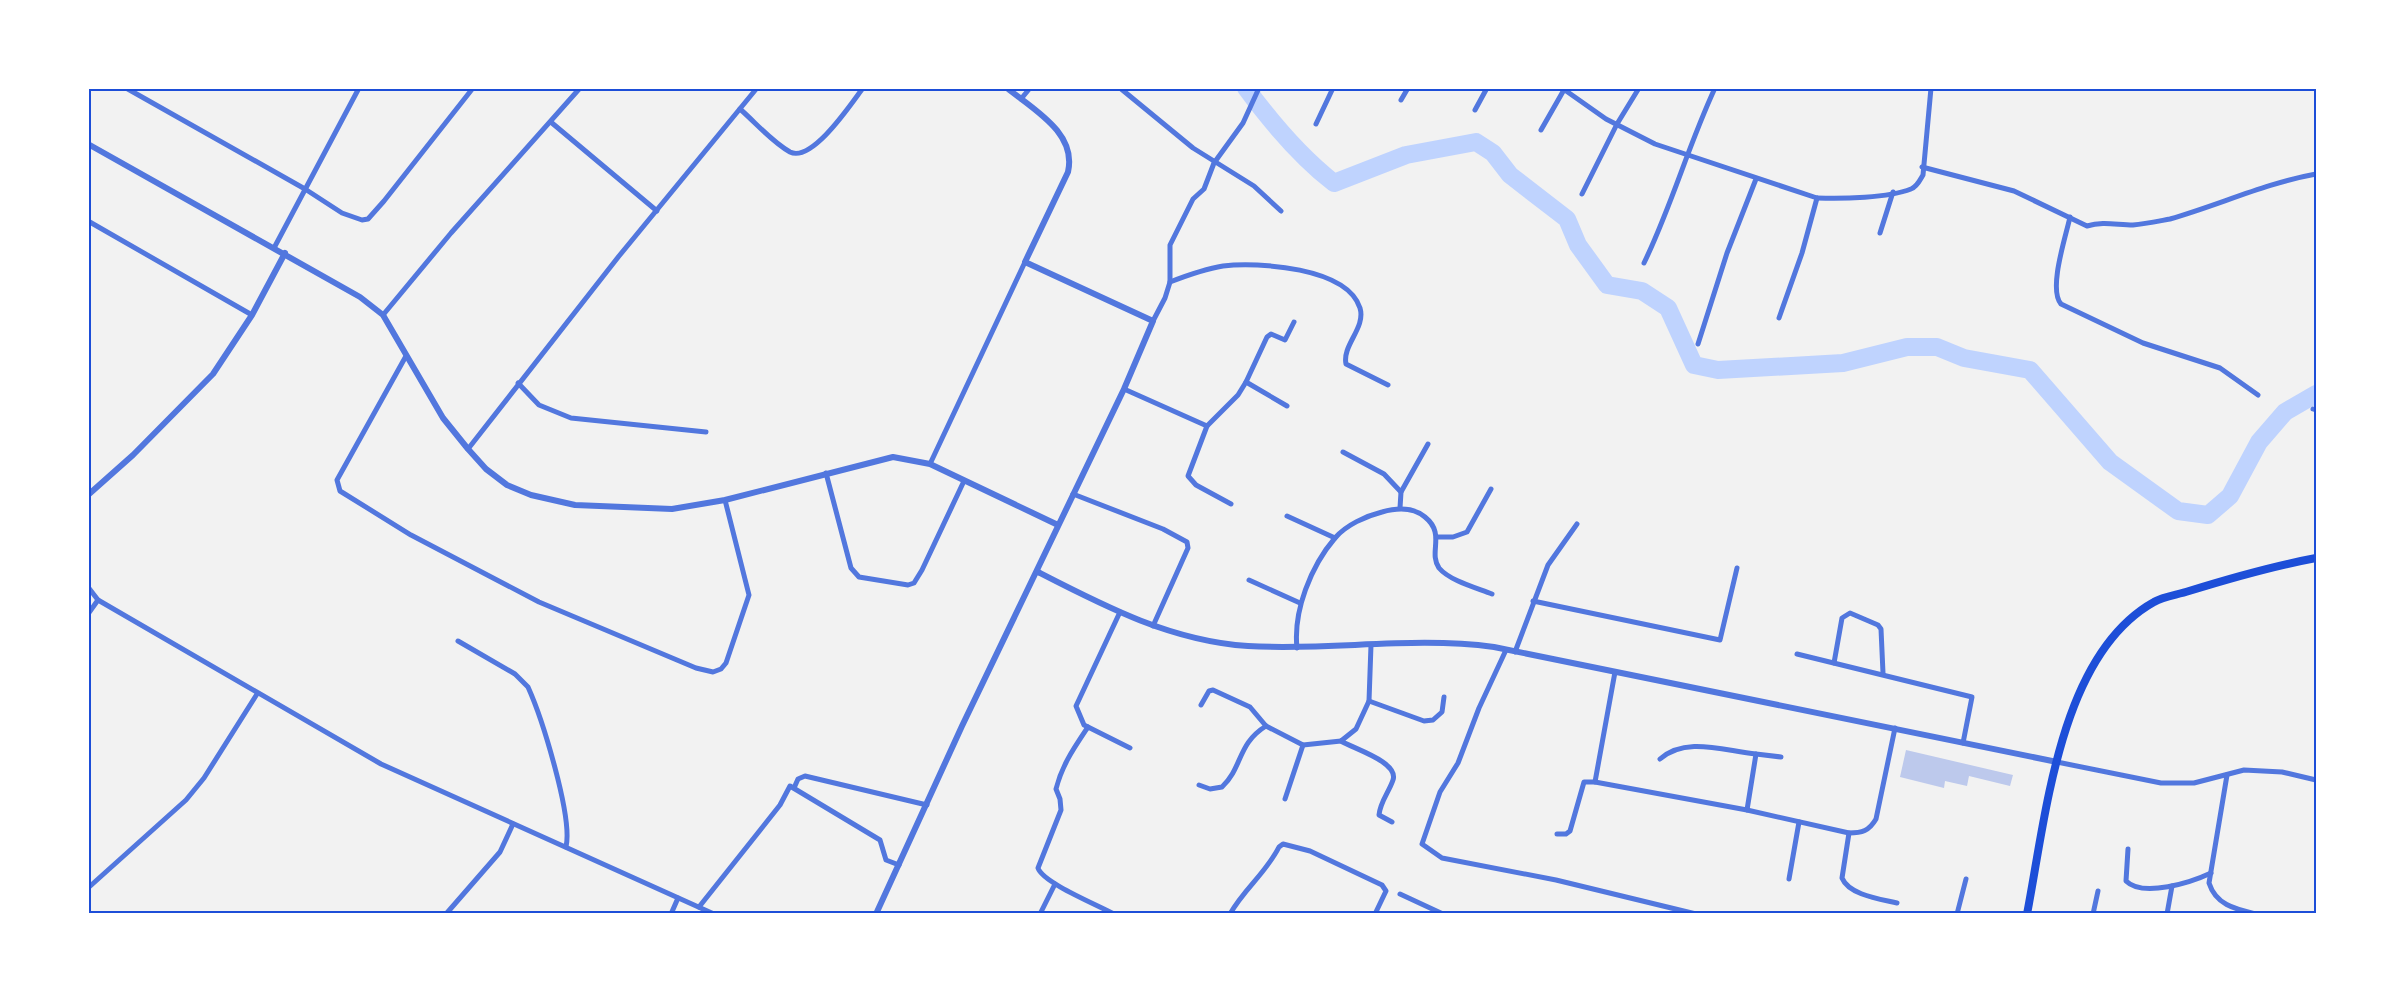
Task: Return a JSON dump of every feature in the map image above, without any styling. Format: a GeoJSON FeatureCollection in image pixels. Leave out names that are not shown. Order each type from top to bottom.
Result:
{"type":"FeatureCollection","features":[{"type":"Feature","properties":{"kind":"main road"},"geometry":{"type":"LineString","coordinates":[[2027,914],[2057,762],[2081,687],[2121,625],[2155,601],[2240,575],[2316,558]]}},
{"type":"Feature","properties":{"kind":"street"},"geometry":{"type":"LineString","coordinates":[[126,88],[354,219],[368,219],[473,88]]}},
{"type":"Feature","properties":{"kind":"street"},"geometry":{"type":"LineString","coordinates":[[274,248],[359,88]]}},
{"type":"Feature","properties":{"kind":"street"},"geometry":{"type":"LineString","coordinates":[[383,315],[451,233],[552,123],[580,88]]}},
{"type":"Feature","properties":{"kind":"street"},"geometry":{"type":"LineString","coordinates":[[468,449],[518,383],[757,88]]}},
{"type":"Feature","properties":{"kind":"street"},"geometry":{"type":"LineString","coordinates":[[740,109],[784,147],[798,154],[816,145],[863,88]]}},
{"type":"Feature","properties":{"kind":"street"},"geometry":{"type":"LineString","coordinates":[[930,464],[1068,172],[1071,158],[1066,143],[1058,131],[1007,88]]}},
{"type":"Feature","properties":{"kind":"street"},"geometry":{"type":"LineString","coordinates":[[1021,99],[1030,88]]}},
{"type":"Feature","properties":{"kind":"street"},"geometry":{"type":"LineString","coordinates":[[1120,88],[1214,163],[1254,186],[1281,211]]}},
{"type":"Feature","properties":{"kind":"street"},"geometry":{"type":"LineString","coordinates":[[876,914],[962,726],[1038,572],[1058,525],[1124,389],[1153,321],[1166,298],[1170,282],[1170,245],[1193,199],[1204,189],[1214,163],[1243,123],[1259,88]]}},
{"type":"Feature","properties":{"kind":"street"},"geometry":{"type":"LineString","coordinates":[[1316,124],[1333,88]]}},
{"type":"Feature","properties":{"kind":"street"},"geometry":{"type":"LineString","coordinates":[[1401,100],[1408,88]]}},
{"type":"Feature","properties":{"kind":"street"},"geometry":{"type":"LineString","coordinates":[[1475,110],[1487,88]]}},
{"type":"Feature","properties":{"kind":"street"},"geometry":{"type":"LineString","coordinates":[[1582,194],[1638,88]]}},
{"type":"Feature","properties":{"kind":"street"},"geometry":{"type":"LineString","coordinates":[[1644,263],[1668,214],[1698,125],[1715,88]]}},
{"type":"Feature","properties":{"kind":"street"},"geometry":{"type":"LineString","coordinates":[[1541,130],[1564,89],[1617,124],[1655,144],[1817,198],[1837,199],[1893,192],[1917,185],[1923,175],[1931,88]]}},
{"type":"Feature","properties":{"kind":"street"},"geometry":{"type":"LineString","coordinates":[[552,123],[657,211]]}},
{"type":"Feature","properties":{"kind":"street"},"geometry":{"type":"LineString","coordinates":[[88,144],[333,279],[383,315],[443,418],[486,469],[507,485],[553,501],[638,509],[672,509],[725,500],[893,457],[930,464],[1058,525]]}},
{"type":"Feature","properties":{"kind":"street"},"geometry":{"type":"LineString","coordinates":[[1922,167],[2014,191],[2087,226],[2097,223],[2135,225],[2168,219],[2217,206],[2289,179],[2316,174]]}},
{"type":"Feature","properties":{"kind":"street"},"geometry":{"type":"LineString","coordinates":[[1698,344],[1727,253],[1756,178]]}},
{"type":"Feature","properties":{"kind":"street"},"geometry":{"type":"LineString","coordinates":[[1880,233],[1893,192]]}},
{"type":"Feature","properties":{"kind":"street"},"geometry":{"type":"LineString","coordinates":[[1779,318],[1817,198]]}},
{"type":"Feature","properties":{"kind":"street"},"geometry":{"type":"LineString","coordinates":[[2070,217],[2055,293],[2061,304],[2143,343],[2220,368],[2258,395]]}},
{"type":"Feature","properties":{"kind":"street"},"geometry":{"type":"LineString","coordinates":[[88,221],[252,315]]}},
{"type":"Feature","properties":{"kind":"street"},"geometry":{"type":"LineString","coordinates":[[88,495],[133,455],[213,374],[252,315],[285,253]]}},
{"type":"Feature","properties":{"kind":"street"},"geometry":{"type":"LineString","coordinates":[[1025,262],[1153,321]]}},
{"type":"Feature","properties":{"kind":"street"},"geometry":{"type":"LineString","coordinates":[[1170,282],[1197,271],[1225,266],[1258,265],[1291,268],[1343,286],[1358,303],[1361,319],[1346,357],[1346,364],[1388,384]]}},
{"type":"Feature","properties":{"kind":"street"},"geometry":{"type":"LineString","coordinates":[[1231,504],[1196,485],[1188,476],[1207,426],[1238,395],[1267,337],[1271,334],[1285,340],[1294,322]]}},
{"type":"Feature","properties":{"kind":"street"},"geometry":{"type":"LineString","coordinates":[[406,356],[337,480],[340,491],[411,535],[539,602],[675,659],[712,672],[721,669],[730,655],[749,595],[725,500]]}},
{"type":"Feature","properties":{"kind":"street"},"geometry":{"type":"LineString","coordinates":[[1246,382],[1287,406]]}},
{"type":"Feature","properties":{"kind":"street"},"geometry":{"type":"LineString","coordinates":[[518,383],[539,405],[571,418],[706,432]]}},
{"type":"Feature","properties":{"kind":"street"},"geometry":{"type":"LineString","coordinates":[[1124,389],[1207,426]]}},
{"type":"Feature","properties":{"kind":"street"},"geometry":{"type":"LineString","coordinates":[[1400,508],[1401,492],[1428,444]]}},
{"type":"Feature","properties":{"kind":"street"},"geometry":{"type":"LineString","coordinates":[[1343,453],[1384,474],[1401,492]]}},
{"type":"Feature","properties":{"kind":"street"},"geometry":{"type":"LineString","coordinates":[[826,473],[851,568],[859,577],[908,585],[914,582],[922,570],[964,481]]}},
{"type":"Feature","properties":{"kind":"street"},"geometry":{"type":"LineString","coordinates":[[1437,537],[1453,537],[1467,532],[1491,489]]}},
{"type":"Feature","properties":{"kind":"street"},"geometry":{"type":"LineString","coordinates":[[1073,494],[1163,529],[1187,542],[1188,548],[1153,626]]}},
{"type":"Feature","properties":{"kind":"street"},"geometry":{"type":"LineString","coordinates":[[1296,648],[1295,631],[1300,603],[1311,577],[1335,538],[1372,515],[1400,508],[1425,517],[1435,529],[1437,537],[1435,559],[1444,572],[1492,594]]}},
{"type":"Feature","properties":{"kind":"street"},"geometry":{"type":"LineString","coordinates":[[1287,516],[1335,538]]}},
{"type":"Feature","properties":{"kind":"street"},"geometry":{"type":"LineString","coordinates":[[1515,652],[1548,565],[1577,524]]}},
{"type":"Feature","properties":{"kind":"street"},"geometry":{"type":"LineString","coordinates":[[1533,601],[1720,640],[1737,568]]}},
{"type":"Feature","properties":{"kind":"street"},"geometry":{"type":"LineString","coordinates":[[1038,572],[1153,626],[1217,642],[1296,648],[1458,642],[2161,783],[2194,783],[2254,770],[2316,780]]}},
{"type":"Feature","properties":{"kind":"street"},"geometry":{"type":"LineString","coordinates":[[1249,580],[1300,603]]}},
{"type":"Feature","properties":{"kind":"street"},"geometry":{"type":"LineString","coordinates":[[88,587],[98,600],[381,764],[714,914]]}},
{"type":"Feature","properties":{"kind":"street"},"geometry":{"type":"LineString","coordinates":[[88,614],[98,600]]}},
{"type":"Feature","properties":{"kind":"street"},"geometry":{"type":"LineString","coordinates":[[1120,612],[1077,706],[1080,720],[1088,727],[1130,748]]}},
{"type":"Feature","properties":{"kind":"street"},"geometry":{"type":"LineString","coordinates":[[1834,663],[1842,618],[1850,613],[1871,621],[1881,629],[1883,673]]}},
{"type":"Feature","properties":{"kind":"street"},"geometry":{"type":"LineString","coordinates":[[458,641],[515,674],[528,687],[564,799],[569,834],[566,847]]}},
{"type":"Feature","properties":{"kind":"street"},"geometry":{"type":"LineString","coordinates":[[1341,741],[1356,729],[1368,701],[1371,645]]}},
{"type":"Feature","properties":{"kind":"street"},"geometry":{"type":"LineString","coordinates":[[1506,650],[1458,762],[1440,792],[1422,844],[1442,858],[1556,880],[1696,914]]}},
{"type":"Feature","properties":{"kind":"street"},"geometry":{"type":"LineString","coordinates":[[1797,654],[1883,673],[1972,697],[1963,743]]}},
{"type":"Feature","properties":{"kind":"street"},"geometry":{"type":"LineString","coordinates":[[1595,782],[1615,672]]}},
{"type":"Feature","properties":{"kind":"street"},"geometry":{"type":"LineString","coordinates":[[1201,705],[1209,691],[1213,690],[1250,707],[1266,726],[1304,745],[1341,741],[1387,763],[1393,770],[1394,777],[1379,807],[1379,814],[1392,822]]}},
{"type":"Feature","properties":{"kind":"street"},"geometry":{"type":"LineString","coordinates":[[88,888],[186,800],[204,778],[257,694]]}},
{"type":"Feature","properties":{"kind":"street"},"geometry":{"type":"LineString","coordinates":[[1368,701],[1424,721],[1433,720],[1442,712],[1444,697]]}},
{"type":"Feature","properties":{"kind":"street"},"geometry":{"type":"LineString","coordinates":[[1199,785],[1210,789],[1222,787],[1236,766],[1244,745],[1253,734],[1266,726]]}},
{"type":"Feature","properties":{"kind":"street"},"geometry":{"type":"LineString","coordinates":[[1088,727],[1064,762],[1056,789],[1061,810],[1038,865],[1040,875],[1114,914]]}},
{"type":"Feature","properties":{"kind":"street"},"geometry":{"type":"LineString","coordinates":[[1557,834],[1566,834],[1570,831],[1584,782],[1595,782],[1747,810],[1849,833],[1861,833],[1872,826],[1876,819],[1895,728]]}},
{"type":"Feature","properties":{"kind":"street"},"geometry":{"type":"LineString","coordinates":[[1285,799],[1304,745]]}},
{"type":"Feature","properties":{"kind":"street"},"geometry":{"type":"LineString","coordinates":[[1660,759],[1669,751],[1682,746],[1780,757]]}},
{"type":"Feature","properties":{"kind":"street"},"geometry":{"type":"LineString","coordinates":[[1747,810],[1756,754]]}},
{"type":"Feature","properties":{"kind":"street"},"geometry":{"type":"LineString","coordinates":[[2227,775],[2211,873],[2211,890],[2221,902],[2256,914]]}},
{"type":"Feature","properties":{"kind":"street"},"geometry":{"type":"LineString","coordinates":[[794,788],[798,779],[805,776],[927,805]]}},
{"type":"Feature","properties":{"kind":"street"},"geometry":{"type":"LineString","coordinates":[[699,907],[780,805],[788,787],[794,788],[880,840],[886,860],[899,865]]}},
{"type":"Feature","properties":{"kind":"street"},"geometry":{"type":"LineString","coordinates":[[1789,879],[1799,822]]}},
{"type":"Feature","properties":{"kind":"street"},"geometry":{"type":"LineString","coordinates":[[446,914],[500,852],[513,824]]}},
{"type":"Feature","properties":{"kind":"street"},"geometry":{"type":"LineString","coordinates":[[1849,833],[1842,878],[1844,882],[1871,896],[1897,903]]}},
{"type":"Feature","properties":{"kind":"street"},"geometry":{"type":"LineString","coordinates":[[1230,914],[1239,899],[1263,874],[1283,844],[1311,851],[1382,885],[1386,891],[1375,914]]}},
{"type":"Feature","properties":{"kind":"street"},"geometry":{"type":"LineString","coordinates":[[2128,849],[2126,881],[2130,885],[2153,888],[2172,886],[2194,881],[2211,873]]}},
{"type":"Feature","properties":{"kind":"street"},"geometry":{"type":"LineString","coordinates":[[1957,914],[1966,879]]}},
{"type":"Feature","properties":{"kind":"street"},"geometry":{"type":"LineString","coordinates":[[1040,914],[1055,884]]}},
{"type":"Feature","properties":{"kind":"street"},"geometry":{"type":"LineString","coordinates":[[2167,914],[2172,886]]}},
{"type":"Feature","properties":{"kind":"street"},"geometry":{"type":"LineString","coordinates":[[2093,914],[2098,891]]}},
{"type":"Feature","properties":{"kind":"street"},"geometry":{"type":"LineString","coordinates":[[1400,894],[1443,914]]}},
{"type":"Feature","properties":{"kind":"street"},"geometry":{"type":"LineString","coordinates":[[671,914],[678,898]]}},
{"type":"Feature","properties":{"kind":"building"},"geometry":{"type":"Polygon","coordinates":[[[1906,750],[2013,775],[2010,786],[1969,776],[1967,786],[1945,781],[1944,788],[1900,777],[1906,750]]]}},
{"type":"Feature","properties":{"kind":"waterway"},"geometry":{"type":"LineString","coordinates":[[1246,88],[1287,139],[1334,183],[1406,155],[1476,142],[1493,153],[1510,175],[1567,219],[1578,245],[1607,285],[1642,291],[1668,308],[1694,365],[1718,370],[1843,363],[1907,347],[1937,347],[1964,358],[2030,370],[2110,462],[2178,511],[2208,515],[2230,496],[2259,442],[2285,412],[2316,394]]}}]}
